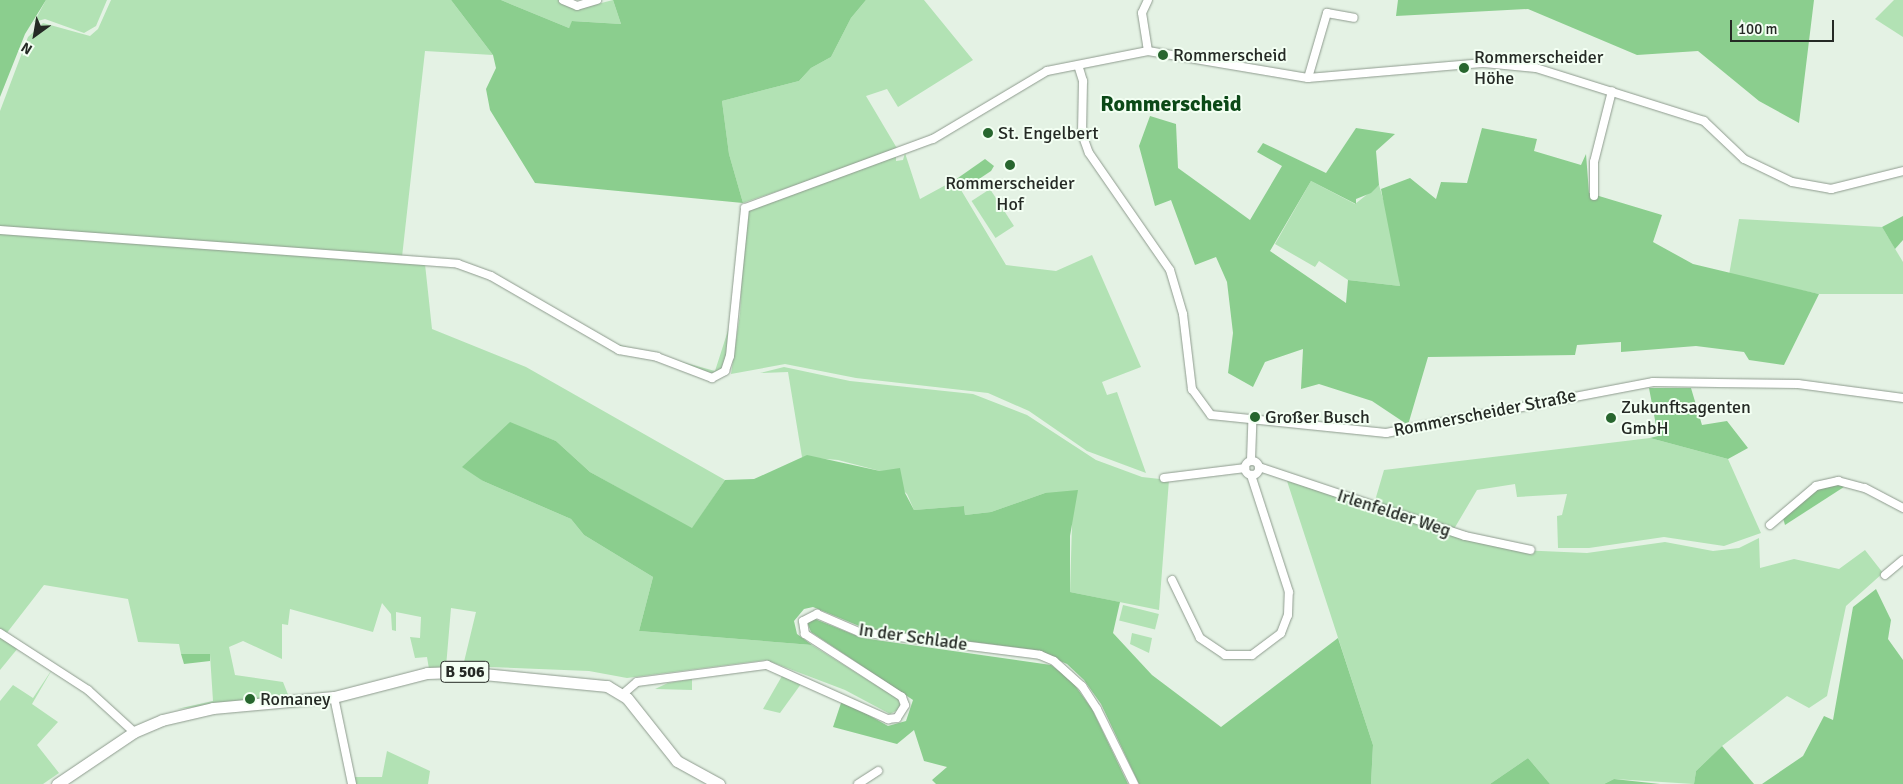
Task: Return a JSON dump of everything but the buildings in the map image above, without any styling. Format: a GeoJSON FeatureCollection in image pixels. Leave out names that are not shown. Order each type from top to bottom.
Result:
{"type":"FeatureCollection","features":[{"type":"Feature","properties":{"kind":"main road","name":"B 506"},"geometry":{"type":"LineString","coordinates":[[57,784],[134,732],[213,708],[334,697],[427,673],[598,683],[623,694],[677,761],[719,784]]}},
{"type":"Feature","properties":{"kind":"street"},"geometry":{"type":"LineString","coordinates":[[563,0],[577,6],[597,0]]}},
{"type":"Feature","properties":{"kind":"street"},"geometry":{"type":"LineString","coordinates":[[1148,0],[1142,13],[1148,52]]}},
{"type":"Feature","properties":{"kind":"street"},"geometry":{"type":"LineString","coordinates":[[1308,78],[1327,13],[1354,18]]}},
{"type":"Feature","properties":{"kind":"street"},"geometry":{"type":"LineString","coordinates":[[0,230],[458,264],[491,276],[619,350],[656,357],[712,378],[725,371],[730,356],[745,208],[933,139],[1038,75],[1079,68],[1148,52],[1308,78],[1484,62],[1536,68],[1704,121],[1744,159],[1792,182],[1831,188],[1903,172]]}},
{"type":"Feature","properties":{"kind":"street","name":"Rommerscheider Straße"},"geometry":{"type":"LineString","coordinates":[[1079,68],[1083,81],[1082,134],[1089,153],[1170,270],[1183,314],[1192,390],[1211,415],[1252,422],[1392,432],[1653,382],[1798,384],[1903,398]]}},
{"type":"Feature","properties":{"kind":"street"},"geometry":{"type":"LineString","coordinates":[[1594,196],[1594,162],[1612,91]]}},
{"type":"Feature","properties":{"kind":"street"},"geometry":{"type":"LineString","coordinates":[[1164,478],[1244,468],[1251,460],[1252,422]]}},
{"type":"Feature","properties":{"kind":"street","name":"Irlenfelder Weg"},"geometry":{"type":"LineString","coordinates":[[1251,460],[1259,467],[1465,536],[1531,550]]}},
{"type":"Feature","properties":{"kind":"street"},"geometry":{"type":"LineString","coordinates":[[1250,475],[1259,467]]}},
{"type":"Feature","properties":{"kind":"street"},"geometry":{"type":"LineString","coordinates":[[1172,580],[1200,638],[1218,651],[1236,657],[1252,655],[1280,633],[1288,615],[1289,592],[1250,475],[1244,468]]}},
{"type":"Feature","properties":{"kind":"street"},"geometry":{"type":"LineString","coordinates":[[1770,524],[1816,486],[1838,481],[1865,488],[1903,508]]}},
{"type":"Feature","properties":{"kind":"street"},"geometry":{"type":"LineString","coordinates":[[1885,575],[1903,560]]}},
{"type":"Feature","properties":{"kind":"street","name":"In der Schlade"},"geometry":{"type":"LineString","coordinates":[[623,694],[637,682],[767,665],[888,719],[897,718],[905,705],[902,697],[805,634],[803,621],[817,614],[859,632],[1040,655],[1054,661],[1082,686],[1097,709],[1134,784]]}},
{"type":"Feature","properties":{"kind":"street"},"geometry":{"type":"LineString","coordinates":[[0,633],[88,690],[134,732]]}},
{"type":"Feature","properties":{"kind":"street"},"geometry":{"type":"LineString","coordinates":[[334,697],[352,784]]}},
{"type":"Feature","properties":{"kind":"street"},"geometry":{"type":"LineString","coordinates":[[858,784],[878,771]]}},
{"type":"Feature","properties":{"kind":"green space"},"geometry":{"type":"Polygon","coordinates":[[[0,0],[46,0],[25,34],[0,97],[0,0]]]}},
{"type":"Feature","properties":{"kind":"green space"},"geometry":{"type":"Polygon","coordinates":[[[46,0],[107,0],[96,26],[84,33],[45,19],[34,22],[46,0]]]}},
{"type":"Feature","properties":{"kind":"green space"},"geometry":{"type":"Polygon","coordinates":[[[111,0],[451,0],[493,55],[425,51],[402,257],[0,228],[0,111],[28,37],[43,23],[90,36],[98,29],[111,0]]]}},
{"type":"Feature","properties":{"kind":"green space"},"geometry":{"type":"Polygon","coordinates":[[[451,0],[501,0],[569,28],[572,21],[621,24],[613,0],[866,0],[851,18],[831,57],[811,68],[799,81],[722,101],[729,154],[743,203],[535,183],[490,110],[486,89],[496,68],[493,55],[451,0]]]}},
{"type":"Feature","properties":{"kind":"green space"},"geometry":{"type":"Polygon","coordinates":[[[501,0],[559,0],[582,8],[613,0],[621,24],[573,21],[569,28],[501,0]]]}},
{"type":"Feature","properties":{"kind":"green space"},"geometry":{"type":"Polygon","coordinates":[[[866,0],[924,0],[973,60],[898,107],[887,89],[866,96],[898,150],[743,203],[729,154],[722,101],[799,81],[811,68],[831,57],[851,18],[866,0]]]}},
{"type":"Feature","properties":{"kind":"green space"},"geometry":{"type":"Polygon","coordinates":[[[1398,0],[1814,0],[1799,123],[1759,101],[1698,51],[1637,55],[1528,9],[1396,16],[1398,0]]]}},
{"type":"Feature","properties":{"kind":"green space"},"geometry":{"type":"Polygon","coordinates":[[[1894,0],[1903,0],[1903,37],[1875,19],[1894,0]]]}},
{"type":"Feature","properties":{"kind":"green space"},"geometry":{"type":"Polygon","coordinates":[[[1150,116],[1176,124],[1178,168],[1250,220],[1282,166],[1257,152],[1263,143],[1326,173],[1356,128],[1395,134],[1376,151],[1379,185],[1371,193],[1356,199],[1356,204],[1311,181],[1270,251],[1346,303],[1348,280],[1400,286],[1381,189],[1410,178],[1436,199],[1441,182],[1467,183],[1482,128],[1537,139],[1534,151],[1581,165],[1586,154],[1589,193],[1662,215],[1653,242],[1693,264],[1819,294],[1784,365],[1749,360],[1744,352],[1696,346],[1621,352],[1621,342],[1577,345],[1575,355],[1428,357],[1408,425],[1372,401],[1319,384],[1301,389],[1303,349],[1265,362],[1253,387],[1228,373],[1233,333],[1227,282],[1216,257],[1195,265],[1171,200],[1155,206],[1139,146],[1150,116]]]}},
{"type":"Feature","properties":{"kind":"green space"},"geometry":{"type":"Polygon","coordinates":[[[905,153],[920,199],[955,180],[1006,265],[1056,271],[1092,255],[1141,367],[1102,382],[1107,395],[1117,392],[1146,473],[1087,451],[1029,411],[988,393],[856,378],[785,364],[731,374],[740,314],[744,224],[749,210],[896,156],[896,161],[903,160],[905,153]]]}},
{"type":"Feature","properties":{"kind":"green space"},"geometry":{"type":"Polygon","coordinates":[[[985,159],[994,166],[991,171],[961,191],[955,180],[985,159]]]}},
{"type":"Feature","properties":{"kind":"green space"},"geometry":{"type":"Polygon","coordinates":[[[1311,181],[1355,204],[1379,185],[1392,229],[1400,286],[1348,280],[1319,261],[1315,267],[1275,244],[1311,181]]]}},
{"type":"Feature","properties":{"kind":"green space"},"geometry":{"type":"Polygon","coordinates":[[[990,189],[1014,226],[996,238],[972,201],[990,189]]]}},
{"type":"Feature","properties":{"kind":"green space"},"geometry":{"type":"Polygon","coordinates":[[[1903,216],[1903,240],[1895,249],[1882,227],[1903,216]]]}},
{"type":"Feature","properties":{"kind":"green space"},"geometry":{"type":"Polygon","coordinates":[[[1739,219],[1882,227],[1903,262],[1903,294],[1819,294],[1729,275],[1739,219]]]}},
{"type":"Feature","properties":{"kind":"green space"},"geometry":{"type":"Polygon","coordinates":[[[0,232],[425,264],[432,329],[526,367],[725,480],[692,529],[590,472],[556,441],[510,423],[470,469],[483,481],[571,519],[584,535],[653,577],[639,631],[812,645],[898,699],[902,708],[890,714],[845,690],[766,660],[627,678],[589,671],[463,666],[476,612],[451,608],[446,667],[429,669],[427,657],[415,658],[410,637],[420,638],[421,617],[396,612],[396,631],[392,630],[391,614],[382,603],[373,632],[290,609],[288,625],[282,624],[282,659],[243,641],[229,647],[235,675],[283,682],[289,697],[177,709],[213,701],[210,655],[181,654],[179,644],[138,642],[128,599],[44,585],[6,634],[0,630],[0,232]]]}},
{"type":"Feature","properties":{"kind":"green space"},"geometry":{"type":"Polygon","coordinates":[[[732,318],[729,354],[722,370],[709,375],[609,342],[715,371],[732,318]]]}},
{"type":"Feature","properties":{"kind":"green space"},"geometry":{"type":"Polygon","coordinates":[[[784,367],[850,381],[973,394],[1027,415],[1096,460],[1142,477],[1169,480],[1159,610],[1070,592],[1072,525],[1045,493],[991,512],[965,515],[964,506],[914,510],[907,494],[880,471],[838,460],[802,457],[788,372],[760,373],[784,367]]]}},
{"type":"Feature","properties":{"kind":"green space"},"geometry":{"type":"Polygon","coordinates":[[[1649,388],[1691,388],[1702,425],[1727,421],[1748,448],[1728,459],[1650,438],[1658,436],[1649,388]]]}},
{"type":"Feature","properties":{"kind":"green space"},"geometry":{"type":"Polygon","coordinates":[[[510,422],[556,441],[590,472],[692,528],[725,480],[754,479],[807,455],[880,471],[900,468],[905,493],[914,510],[964,506],[965,515],[991,512],[1045,493],[1078,490],[1070,536],[1070,592],[1120,602],[1113,633],[1152,675],[1221,727],[1338,638],[1373,745],[1371,784],[1139,784],[1101,704],[1084,680],[1067,664],[1035,650],[864,628],[813,607],[804,609],[794,621],[797,634],[812,645],[639,631],[653,577],[584,535],[571,519],[483,481],[462,467],[510,422]]]}},
{"type":"Feature","properties":{"kind":"green space"},"geometry":{"type":"Polygon","coordinates":[[[1650,438],[1728,459],[1761,533],[1724,546],[1664,537],[1589,548],[1558,548],[1557,516],[1562,515],[1567,494],[1517,497],[1515,484],[1477,490],[1454,529],[1374,504],[1384,470],[1650,438]]]}},
{"type":"Feature","properties":{"kind":"green space"},"geometry":{"type":"Polygon","coordinates":[[[1287,481],[1516,550],[1587,553],[1665,542],[1713,551],[1739,548],[1759,538],[1760,568],[1794,559],[1839,569],[1865,550],[1883,573],[1846,606],[1827,696],[1809,708],[1787,696],[1722,746],[1696,771],[1694,784],[1614,779],[1604,784],[1550,784],[1528,758],[1490,784],[1371,784],[1373,745],[1287,481]]]}},
{"type":"Feature","properties":{"kind":"green space"},"geometry":{"type":"Polygon","coordinates":[[[1833,484],[1847,485],[1785,525],[1783,518],[1819,487],[1833,484]]]}},
{"type":"Feature","properties":{"kind":"green space"},"geometry":{"type":"Polygon","coordinates":[[[1876,589],[1891,620],[1888,639],[1903,660],[1903,784],[1762,784],[1803,756],[1824,716],[1833,720],[1853,607],[1876,589]]]}},
{"type":"Feature","properties":{"kind":"green space"},"geometry":{"type":"Polygon","coordinates":[[[1123,605],[1159,614],[1155,629],[1119,621],[1123,605]]]}},
{"type":"Feature","properties":{"kind":"green space"},"geometry":{"type":"Polygon","coordinates":[[[815,619],[862,638],[1051,665],[1071,680],[1092,709],[1128,784],[936,784],[932,780],[947,767],[924,761],[914,730],[897,744],[833,727],[842,700],[888,726],[906,721],[913,700],[811,632],[807,622],[815,619]]]}},
{"type":"Feature","properties":{"kind":"green space"},"geometry":{"type":"Polygon","coordinates":[[[1132,633],[1152,638],[1149,653],[1130,644],[1132,633]]]}},
{"type":"Feature","properties":{"kind":"green space"},"geometry":{"type":"Polygon","coordinates":[[[0,636],[18,648],[0,670],[0,636]]]}},
{"type":"Feature","properties":{"kind":"green space"},"geometry":{"type":"Polygon","coordinates":[[[181,654],[210,654],[210,661],[184,664],[181,654]]]}},
{"type":"Feature","properties":{"kind":"green space"},"geometry":{"type":"Polygon","coordinates":[[[53,668],[32,704],[58,722],[37,745],[59,773],[43,784],[0,784],[0,701],[13,685],[33,698],[53,668]]]}},
{"type":"Feature","properties":{"kind":"green space"},"geometry":{"type":"Polygon","coordinates":[[[782,676],[801,684],[780,713],[763,709],[782,676]]]}},
{"type":"Feature","properties":{"kind":"green space"},"geometry":{"type":"Polygon","coordinates":[[[692,679],[692,690],[655,689],[668,683],[692,679]]]}},
{"type":"Feature","properties":{"kind":"green space"},"geometry":{"type":"Polygon","coordinates":[[[1722,746],[1754,784],[1694,784],[1696,771],[1722,746]]]}},
{"type":"Feature","properties":{"kind":"green space"},"geometry":{"type":"Polygon","coordinates":[[[387,751],[430,771],[428,784],[353,784],[353,777],[382,777],[387,751]]]}},
{"type":"Feature","properties":{"kind":"green space"},"geometry":{"type":"Polygon","coordinates":[[[1528,758],[1550,784],[1490,784],[1528,758]]]}},
{"type":"Feature","properties":{"kind":"green space"},"geometry":{"type":"Polygon","coordinates":[[[1614,779],[1660,784],[1604,784],[1614,779]]]}},
{"type":"Feature","properties":{"kind":"place","name":"Rommerscheid"},"geometry":{"type":"Point","coordinates":[1163,55]}},
{"type":"Feature","properties":{"kind":"place","name":"Rommerscheider Höhe"},"geometry":{"type":"Point","coordinates":[1464,68]}},
{"type":"Feature","properties":{"kind":"place","name":"St. Engelbert"},"geometry":{"type":"Point","coordinates":[988,133]}},
{"type":"Feature","properties":{"kind":"place","name":"Rommerscheider Hof"},"geometry":{"type":"Point","coordinates":[1010,165]}},
{"type":"Feature","properties":{"kind":"place","name":"Großer Busch"},"geometry":{"type":"Point","coordinates":[1255,417]}},
{"type":"Feature","properties":{"kind":"place","name":"Zukunftsagenten GmbH"},"geometry":{"type":"Point","coordinates":[1611,418]}},
{"type":"Feature","properties":{"kind":"place","name":"Romaney"},"geometry":{"type":"Point","coordinates":[250,699]}},
{"type":"Feature","properties":{"kind":"district","name":"Rommerscheid"},"geometry":{"type":"Point","coordinates":[1171,104]}}]}
